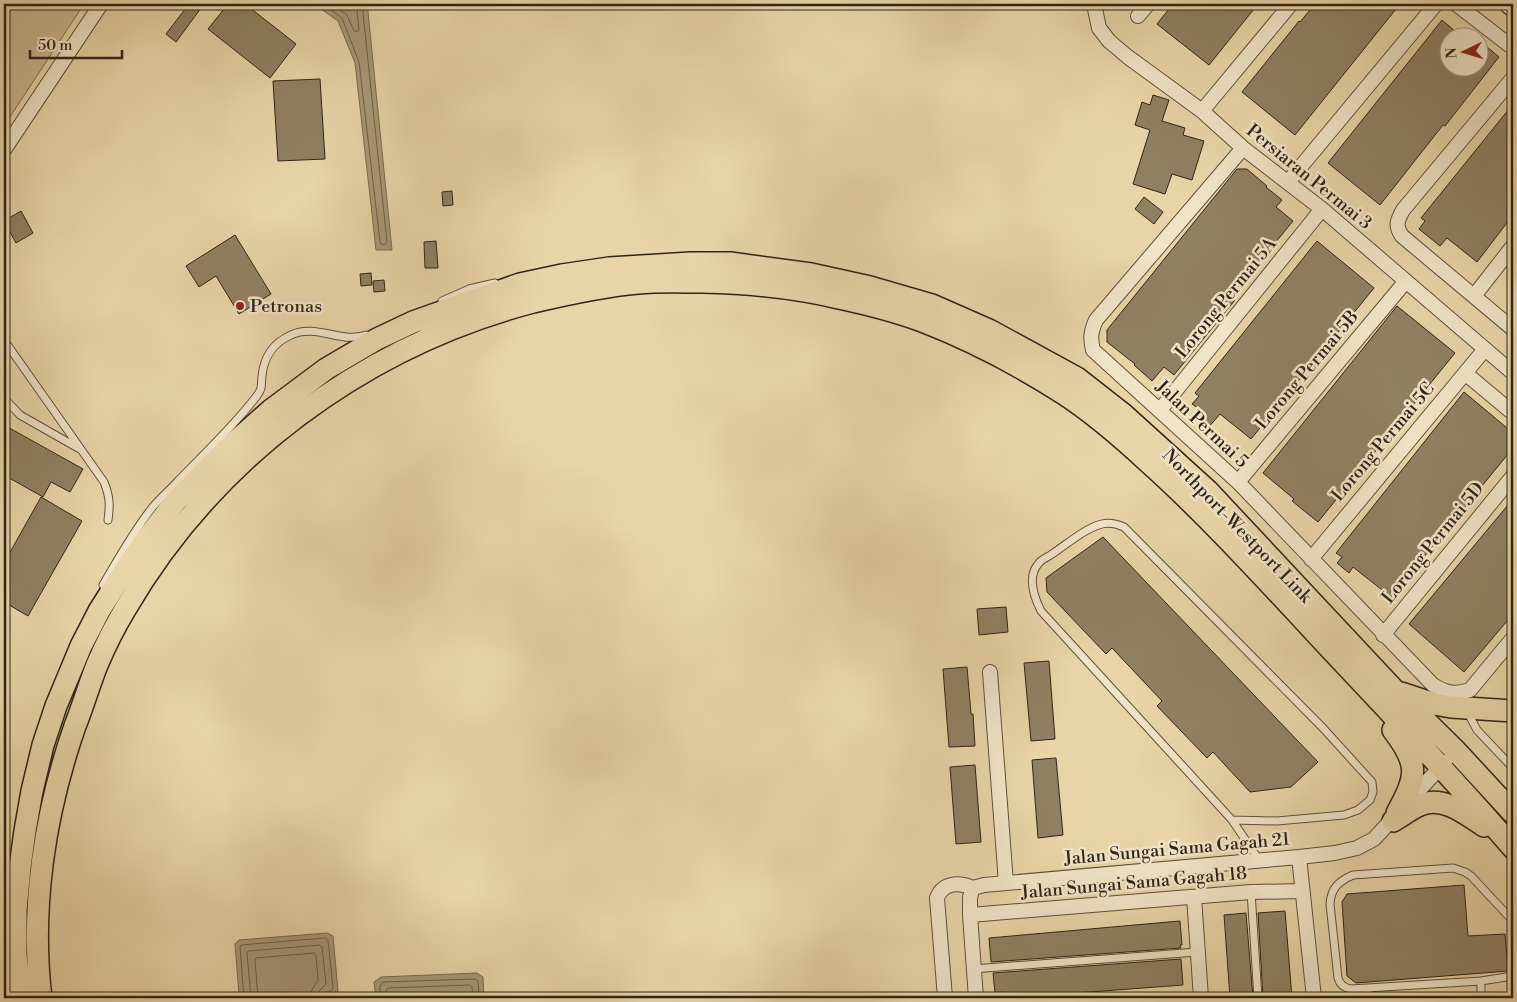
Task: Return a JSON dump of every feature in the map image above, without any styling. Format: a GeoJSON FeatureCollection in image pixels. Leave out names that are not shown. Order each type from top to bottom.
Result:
{"type":"FeatureCollection","features":[{"type":"Feature","properties":{"kind":"main road"},"geometry":{"type":"LineString","coordinates":[[1509,4],[1513,7]]}},
{"type":"Feature","properties":{"kind":"main road","name":"Northport-Westport Link"},"geometry":{"type":"LineString","coordinates":[[20,998],[16,955],[16,910],[25,831],[43,744],[56,706],[99,611],[123,572],[175,502],[226,449],[271,410],[326,370],[377,339],[404,326],[520,284],[609,268],[691,263],[738,264],[811,274],[870,286],[932,305],[988,330],[1077,378],[1123,414],[1208,491],[1396,692],[1448,758],[1510,844]]}},
{"type":"Feature","properties":{"kind":"main road","name":"Northport-Westport Link"},"geometry":{"type":"LineString","coordinates":[[41,998],[38,970],[38,921],[47,825],[67,750],[97,665],[125,610],[151,568],[179,531],[212,492],[271,437],[302,412],[357,375],[410,346],[461,324],[508,309],[560,296],[636,283],[759,284],[805,290],[920,320],[1011,361],[1066,395],[1128,443],[1177,488],[1344,663],[1448,758],[1513,813]]}},
{"type":"Feature","properties":{"kind":"main road"},"geometry":{"type":"LineString","coordinates":[[1344,663],[1409,752],[1412,762],[1410,790],[1394,818]]}},
{"type":"Feature","properties":{"kind":"main road"},"geometry":{"type":"LineString","coordinates":[[1396,692],[1434,704],[1468,699],[1513,711]]}},
{"type":"Feature","properties":{"kind":"main road"},"geometry":{"type":"LineString","coordinates":[[1394,818],[1427,802],[1438,802],[1459,810],[1510,844]]}},
{"type":"Feature","properties":{"kind":"street"},"geometry":{"type":"LineString","coordinates":[[4,150],[101,4]]}},
{"type":"Feature","properties":{"kind":"street","name":"Persiaran Permai 3"},"geometry":{"type":"LineString","coordinates":[[1094,4],[1099,28],[1109,41],[1202,111],[1243,148],[1322,209],[1513,373]]}},
{"type":"Feature","properties":{"kind":"street"},"geometry":{"type":"LineString","coordinates":[[1138,16],[1148,4]]}},
{"type":"Feature","properties":{"kind":"street"},"geometry":{"type":"LineString","coordinates":[[1202,111],[1291,4]]}},
{"type":"Feature","properties":{"kind":"street"},"geometry":{"type":"LineString","coordinates":[[1288,182],[1436,4]]}},
{"type":"Feature","properties":{"kind":"street"},"geometry":{"type":"LineString","coordinates":[[1456,4],[1513,48]]}},
{"type":"Feature","properties":{"kind":"street"},"geometry":{"type":"LineString","coordinates":[[1513,78],[1404,210],[1397,223],[1398,230],[1402,236],[1513,329]]}},
{"type":"Feature","properties":{"kind":"street","name":"Jalan Permai 5"},"geometry":{"type":"LineString","coordinates":[[1243,148],[1096,320],[1090,339],[1094,350],[1238,482],[1382,635],[1433,685],[1452,694],[1461,694],[1468,699]]}},
{"type":"Feature","properties":{"kind":"street","name":"Lorong Permai 5A"},"geometry":{"type":"LineString","coordinates":[[1160,410],[1322,209]]}},
{"type":"Feature","properties":{"kind":"street"},"geometry":{"type":"LineString","coordinates":[[1474,296],[1513,246]]}},
{"type":"Feature","properties":{"kind":"street","name":"Lorong Permai 5B"},"geometry":{"type":"LineString","coordinates":[[1238,482],[1406,281]]}},
{"type":"Feature","properties":{"kind":"street","name":"Lorong Permai 5C"},"geometry":{"type":"LineString","coordinates":[[1311,559],[1485,350]]}},
{"type":"Feature","properties":{"kind":"street"},"geometry":{"type":"LineString","coordinates":[[1465,373],[1513,413]]}},
{"type":"Feature","properties":{"kind":"street","name":"Lorong Permai 5D"},"geometry":{"type":"LineString","coordinates":[[1382,635],[1513,476]]}},
{"type":"Feature","properties":{"kind":"street"},"geometry":{"type":"LineString","coordinates":[[1468,699],[1513,638]]}},
{"type":"Feature","properties":{"kind":"street"},"geometry":{"type":"LineString","coordinates":[[990,672],[1006,883]]}},
{"type":"Feature","properties":{"kind":"street","name":"Jalan Sungai Sama Gagah 21"},"geometry":{"type":"LineString","coordinates":[[945,998],[937,898],[942,889],[950,885],[960,884],[973,888],[984,885],[1299,857],[1335,853],[1357,848],[1374,839],[1448,758]]}},
{"type":"Feature","properties":{"kind":"street"},"geometry":{"type":"LineString","coordinates":[[1299,857],[1314,998]]}},
{"type":"Feature","properties":{"kind":"street"},"geometry":{"type":"LineString","coordinates":[[973,888],[970,897],[970,914],[976,998]]}},
{"type":"Feature","properties":{"kind":"street","name":"Jalan Sungai Sama Gagah 18"},"geometry":{"type":"LineString","coordinates":[[970,914],[1251,892],[1302,891]]}},
{"type":"Feature","properties":{"kind":"street"},"geometry":{"type":"LineString","coordinates":[[1194,897],[1201,998]]}},
{"type":"Feature","properties":{"kind":"lane"},"geometry":{"type":"LineString","coordinates":[[618,260],[651,259],[706,263]]}},
{"type":"Feature","properties":{"kind":"lane"},"geometry":{"type":"LineString","coordinates":[[509,279],[558,268]]}},
{"type":"Feature","properties":{"kind":"lane"},"geometry":{"type":"LineString","coordinates":[[436,304],[469,289],[501,281]]}},
{"type":"Feature","properties":{"kind":"lane"},"geometry":{"type":"LineString","coordinates":[[99,592],[125,547],[152,508],[245,412],[261,390],[265,357],[272,348],[291,334],[304,331],[357,338],[419,312]]}},
{"type":"Feature","properties":{"kind":"lane"},"geometry":{"type":"LineString","coordinates":[[4,340],[104,482],[109,495],[110,508],[108,520]]}},
{"type":"Feature","properties":{"kind":"lane"},"geometry":{"type":"LineString","coordinates":[[4,398],[20,415],[80,450]]}},
{"type":"Feature","properties":{"kind":"lane"},"geometry":{"type":"LineString","coordinates":[[1232,820],[1277,821],[1344,815],[1358,810],[1370,800],[1373,792],[1372,782],[1316,721],[1124,527],[1114,523],[1102,524],[1091,528],[1038,563],[1032,584],[1035,599],[1042,611],[1232,820],[1259,861]]}},
{"type":"Feature","properties":{"kind":"lane"},"geometry":{"type":"LineString","coordinates":[[78,655],[83,626]]}},
{"type":"Feature","properties":{"kind":"lane"},"geometry":{"type":"LineString","coordinates":[[1468,699],[1477,730],[1513,768]]}},
{"type":"Feature","properties":{"kind":"lane"},"geometry":{"type":"LineString","coordinates":[[1513,921],[1471,876],[1460,870],[1445,868],[1353,875],[1344,878],[1336,885],[1330,904],[1338,978],[1342,986],[1349,989],[1481,981],[1513,976]]}},
{"type":"Feature","properties":{"kind":"lane"},"geometry":{"type":"LineString","coordinates":[[1251,892],[1258,998]]}},
{"type":"Feature","properties":{"kind":"lane"},"geometry":{"type":"LineString","coordinates":[[973,969],[1197,952]]}},
{"type":"Feature","properties":{"kind":"lane"},"geometry":{"type":"LineString","coordinates":[[1481,981],[1482,998]]}},
{"type":"Feature","properties":{"kind":"lane"},"geometry":{"type":"LineString","coordinates":[[1368,988],[1368,998]]}},
{"type":"Feature","properties":{"kind":"shaded area"},"geometry":{"type":"Polygon","coordinates":[[[4,4],[84,4],[4,126],[4,4]]]}},
{"type":"Feature","properties":{"kind":"water"},"geometry":{"type":"Polygon","coordinates":[[[314,4],[369,4],[368,12],[392,250],[376,250],[355,63],[338,21],[314,4]]]}},
{"type":"Feature","properties":{"kind":"water"},"geometry":{"type":"Polygon","coordinates":[[[327,933],[333,936],[337,995],[240,998],[235,944],[239,940],[327,933]]]}},
{"type":"Feature","properties":{"kind":"water"},"geometry":{"type":"Polygon","coordinates":[[[477,973],[483,977],[484,998],[376,998],[374,982],[381,977],[477,973]]]}},
{"type":"Feature","properties":{"kind":"building"},"geometry":{"type":"Polygon","coordinates":[[[189,4],[204,4],[176,42],[166,34],[189,4]]]}},
{"type":"Feature","properties":{"kind":"building"},"geometry":{"type":"Polygon","coordinates":[[[228,4],[245,4],[296,44],[270,78],[208,29],[228,4]]]}},
{"type":"Feature","properties":{"kind":"building"},"geometry":{"type":"Polygon","coordinates":[[[1173,4],[1258,4],[1209,65],[1157,24],[1173,4]]]}},
{"type":"Feature","properties":{"kind":"building"},"geometry":{"type":"Polygon","coordinates":[[[1315,4],[1400,4],[1295,135],[1242,92],[1315,4]]]}},
{"type":"Feature","properties":{"kind":"building"},"geometry":{"type":"Polygon","coordinates":[[[1442,20],[1451,28],[1440,28],[1440,78],[1483,78],[1445,126],[1443,125],[1380,205],[1328,163],[1442,20]]]}},
{"type":"Feature","properties":{"kind":"building"},"geometry":{"type":"Polygon","coordinates":[[[1490,49],[1499,57],[1490,68],[1490,49]]]}},
{"type":"Feature","properties":{"kind":"building"},"geometry":{"type":"Polygon","coordinates":[[[320,79],[325,159],[278,161],[273,81],[320,79]]]}},
{"type":"Feature","properties":{"kind":"building"},"geometry":{"type":"Polygon","coordinates":[[[1153,95],[1169,100],[1162,121],[1185,128],[1183,135],[1204,141],[1192,180],[1172,174],[1165,194],[1133,184],[1150,130],[1135,125],[1142,102],[1150,105],[1153,95]]]}},
{"type":"Feature","properties":{"kind":"building"},"geometry":{"type":"Polygon","coordinates":[[[1513,104],[1513,215],[1477,262],[1447,238],[1440,246],[1419,229],[1425,221],[1421,218],[1513,104]]]}},
{"type":"Feature","properties":{"kind":"building"},"geometry":{"type":"Polygon","coordinates":[[[1237,169],[1247,169],[1267,186],[1282,200],[1276,207],[1293,221],[1231,297],[1235,300],[1174,375],[1164,367],[1152,381],[1135,364],[1107,342],[1107,330],[1237,169]]]}},
{"type":"Feature","properties":{"kind":"building"},"geometry":{"type":"Polygon","coordinates":[[[452,191],[453,205],[443,206],[442,192],[452,191]]]}},
{"type":"Feature","properties":{"kind":"building"},"geometry":{"type":"Polygon","coordinates":[[[1144,197],[1163,212],[1154,224],[1135,209],[1144,197]]]}},
{"type":"Feature","properties":{"kind":"building"},"geometry":{"type":"Polygon","coordinates":[[[21,211],[33,233],[16,243],[4,221],[21,211]]]}},
{"type":"Feature","properties":{"kind":"building"},"geometry":{"type":"Polygon","coordinates":[[[235,235],[271,294],[239,314],[216,276],[199,287],[186,266],[235,235]]]}},
{"type":"Feature","properties":{"kind":"building"},"geometry":{"type":"Polygon","coordinates":[[[436,241],[438,268],[425,268],[424,242],[436,241]]]}},
{"type":"Feature","properties":{"kind":"building"},"geometry":{"type":"Polygon","coordinates":[[[1317,241],[1374,288],[1251,439],[1220,414],[1208,428],[1193,416],[1199,409],[1192,404],[1199,396],[1195,393],[1317,241]]]}},
{"type":"Feature","properties":{"kind":"building"},"geometry":{"type":"Polygon","coordinates":[[[371,273],[372,285],[361,286],[360,274],[371,273]]]}},
{"type":"Feature","properties":{"kind":"building"},"geometry":{"type":"Polygon","coordinates":[[[384,280],[385,291],[374,292],[373,281],[384,280]]]}},
{"type":"Feature","properties":{"kind":"building"},"geometry":{"type":"Polygon","coordinates":[[[1397,306],[1455,353],[1318,522],[1292,501],[1294,499],[1263,473],[1397,306]]]}},
{"type":"Feature","properties":{"kind":"building"},"geometry":{"type":"Polygon","coordinates":[[[1464,392],[1513,433],[1513,448],[1391,597],[1353,567],[1349,573],[1337,563],[1342,557],[1336,553],[1464,392]]]}},
{"type":"Feature","properties":{"kind":"building"},"geometry":{"type":"Polygon","coordinates":[[[4,425],[83,469],[70,492],[51,482],[43,497],[4,475],[4,425]]]}},
{"type":"Feature","properties":{"kind":"building"},"geometry":{"type":"Polygon","coordinates":[[[41,497],[82,521],[28,616],[4,602],[4,563],[41,497]]]}},
{"type":"Feature","properties":{"kind":"building"},"geometry":{"type":"Polygon","coordinates":[[[1513,499],[1513,614],[1464,672],[1409,624],[1513,499]]]}},
{"type":"Feature","properties":{"kind":"building"},"geometry":{"type":"Polygon","coordinates":[[[1103,537],[1318,762],[1291,787],[1250,792],[1213,752],[1207,758],[1157,706],[1162,701],[1112,648],[1106,654],[1047,592],[1046,578],[1103,537]]]}},
{"type":"Feature","properties":{"kind":"building"},"geometry":{"type":"Polygon","coordinates":[[[1006,607],[1008,632],[979,635],[977,609],[1006,607]]]}},
{"type":"Feature","properties":{"kind":"building"},"geometry":{"type":"Polygon","coordinates":[[[1049,661],[1055,739],[1031,741],[1024,663],[1049,661]]]}},
{"type":"Feature","properties":{"kind":"building"},"geometry":{"type":"Polygon","coordinates":[[[967,667],[975,746],[949,747],[943,669],[967,667]]]}},
{"type":"Feature","properties":{"kind":"building"},"geometry":{"type":"Polygon","coordinates":[[[1056,758],[1063,835],[1038,838],[1032,760],[1056,758]]]}},
{"type":"Feature","properties":{"kind":"building"},"geometry":{"type":"Polygon","coordinates":[[[975,765],[981,842],[956,844],[950,767],[975,765]]]}},
{"type":"Feature","properties":{"kind":"building"},"geometry":{"type":"Polygon","coordinates":[[[1464,885],[1468,936],[1505,934],[1508,971],[1356,983],[1347,976],[1342,902],[1347,894],[1464,885]]]}},
{"type":"Feature","properties":{"kind":"building"},"geometry":{"type":"Polygon","coordinates":[[[1285,911],[1292,998],[1263,998],[1258,913],[1285,911]]]}},
{"type":"Feature","properties":{"kind":"building"},"geometry":{"type":"Polygon","coordinates":[[[1246,913],[1253,998],[1230,998],[1224,915],[1246,913]]]}},
{"type":"Feature","properties":{"kind":"building"},"geometry":{"type":"Polygon","coordinates":[[[1180,921],[1181,948],[991,962],[989,938],[1180,921]]]}},
{"type":"Feature","properties":{"kind":"building"},"geometry":{"type":"Polygon","coordinates":[[[1181,959],[1183,985],[1010,998],[1005,998],[1004,992],[995,993],[993,973],[1181,959]]]}},
{"type":"Feature","properties":{"kind":"place","name":"Petronas"},"geometry":{"type":"Point","coordinates":[240,306]}}]}
